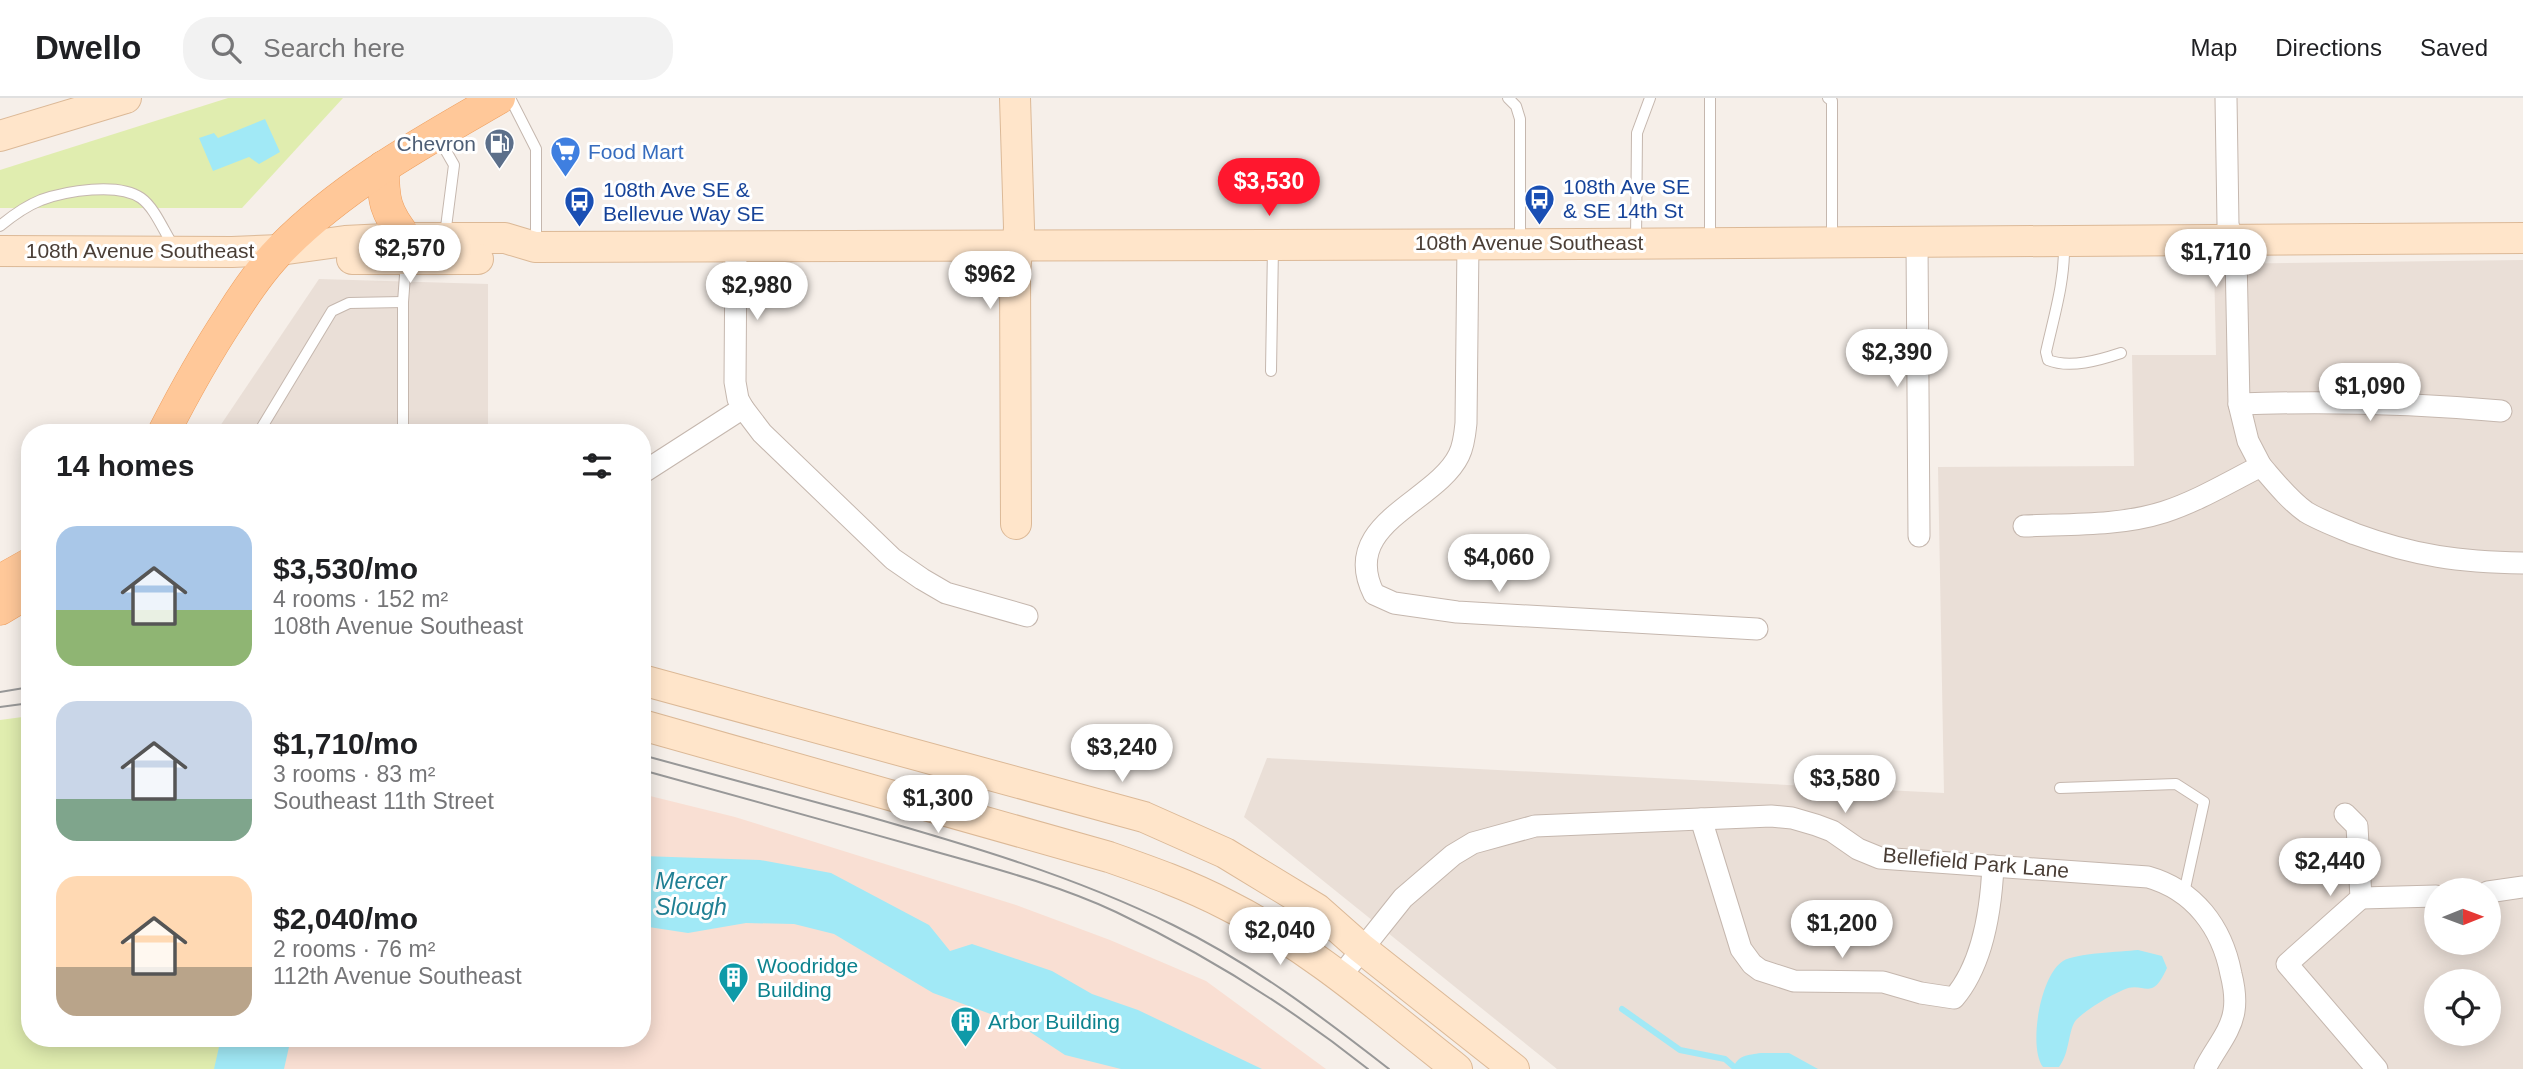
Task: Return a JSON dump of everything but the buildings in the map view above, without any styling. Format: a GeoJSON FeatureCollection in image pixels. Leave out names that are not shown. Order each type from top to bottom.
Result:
{"type":"FeatureCollection","features":[{"type":"Feature","properties":{"kind":"main road"},"geometry":{"type":"LineString","coordinates":[[168,424],[192,376],[249,288],[280,250],[318,215],[383,167],[499,98]]}},
{"type":"Feature","properties":{"kind":"main road"},"geometry":{"type":"LineString","coordinates":[[383,167],[383,197],[389,217],[406,249]]}},
{"type":"Feature","properties":{"kind":"main road"},"geometry":{"type":"LineString","coordinates":[[150,424],[192,376]]}},
{"type":"Feature","properties":{"kind":"main road"},"geometry":{"type":"LineString","coordinates":[[0,581],[21,569]]}},
{"type":"Feature","properties":{"kind":"main road"},"geometry":{"type":"LineString","coordinates":[[0,610],[21,597]]}},
{"type":"Feature","properties":{"kind":"main road"},"geometry":{"type":"LineString","coordinates":[[0,625],[21,620]]}},
{"type":"Feature","properties":{"kind":"street"},"geometry":{"type":"LineString","coordinates":[[0,136],[126,98]]}},
{"type":"Feature","properties":{"kind":"street"},"geometry":{"type":"LineString","coordinates":[[1015,98],[1018,244],[1015,273],[1016,524]]}},
{"type":"Feature","properties":{"kind":"street"},"geometry":{"type":"LineString","coordinates":[[2226,98],[2228,224],[2237,275],[2239,404],[2248,441],[2261,466],[2284,493],[2305,511],[2329,524],[2366,538],[2452,560],[2523,563]]}},
{"type":"Feature","properties":{"kind":"street","name":"108th Avenue Southeast"},"geometry":{"type":"LineString","coordinates":[[0,251],[280,250],[345,241],[406,249],[445,249],[505,258],[536,247],[736,245],[1636,244],[2523,238]]}},
{"type":"Feature","properties":{"kind":"street"},"geometry":{"type":"LineString","coordinates":[[1917,242],[1919,536]]}},
{"type":"Feature","properties":{"kind":"street"},"geometry":{"type":"LineString","coordinates":[[1468,243],[1466,423],[1459,455],[1442,477],[1390,518],[1378,534],[1369,551],[1365,569],[1374,594],[1394,603],[1457,612],[1757,629]]}},
{"type":"Feature","properties":{"kind":"street"},"geometry":{"type":"LineString","coordinates":[[736,245],[735,382],[738,399],[762,433],[893,559],[946,593],[1027,616]]}},
{"type":"Feature","properties":{"kind":"street"},"geometry":{"type":"LineString","coordinates":[[2239,404],[2324,401],[2413,403],[2501,411]]}},
{"type":"Feature","properties":{"kind":"street"},"geometry":{"type":"LineString","coordinates":[[651,467],[743,408]]}},
{"type":"Feature","properties":{"kind":"street"},"geometry":{"type":"LineString","coordinates":[[2025,526],[2114,522],[2162,513],[2192,502],[2261,466]]}},
{"type":"Feature","properties":{"kind":"street"},"geometry":{"type":"LineString","coordinates":[[651,682],[1144,817],[1225,853],[1317,909],[1361,948],[1514,1069]]}},
{"type":"Feature","properties":{"kind":"street"},"geometry":{"type":"LineString","coordinates":[[651,728],[1109,856],[1168,877],[1228,905],[1280,936],[1339,977],[1457,1069]]}},
{"type":"Feature","properties":{"kind":"street"},"geometry":{"type":"LineString","coordinates":[[2345,814],[2357,826],[2361,898]]}},
{"type":"Feature","properties":{"kind":"street","name":"Bellefield Park Lane"},"geometry":{"type":"LineString","coordinates":[[1339,977],[1404,898],[1453,855],[1474,842],[1535,826],[1792,818],[1832,831],[1858,849],[1880,858],[2148,877],[2176,887],[2208,916],[2230,965],[2234,989],[2235,1011],[2229,1028],[2205,1069]]}},
{"type":"Feature","properties":{"kind":"street"},"geometry":{"type":"LineString","coordinates":[[1701,819],[1741,949],[1760,970],[1794,981],[1883,982],[1921,993],[1954,998],[1965,985],[1984,930],[1992,891],[1993,866]]}},
{"type":"Feature","properties":{"kind":"street"},"geometry":{"type":"LineString","coordinates":[[2501,890],[2523,887]]}},
{"type":"Feature","properties":{"kind":"street"},"geometry":{"type":"LineString","coordinates":[[2377,1069],[2287,964],[2361,898],[2424,896]]}},
{"type":"Feature","properties":{"kind":"lane"},"geometry":{"type":"LineString","coordinates":[[510,98],[536,149],[536,247]]}},
{"type":"Feature","properties":{"kind":"lane"},"geometry":{"type":"LineString","coordinates":[[1508,98],[1516,106],[1520,119],[1520,243]]}},
{"type":"Feature","properties":{"kind":"lane"},"geometry":{"type":"LineString","coordinates":[[1636,244],[1637,133],[1650,98]]}},
{"type":"Feature","properties":{"kind":"lane"},"geometry":{"type":"LineString","coordinates":[[1710,98],[1710,243]]}},
{"type":"Feature","properties":{"kind":"lane"},"geometry":{"type":"LineString","coordinates":[[1828,98],[1832,101],[1834,125],[1832,242]]}},
{"type":"Feature","properties":{"kind":"lane"},"geometry":{"type":"LineString","coordinates":[[437,134],[454,165],[445,249]]}},
{"type":"Feature","properties":{"kind":"lane"},"geometry":{"type":"LineString","coordinates":[[0,226],[40,201],[75,193],[123,190],[147,203],[177,252]]}},
{"type":"Feature","properties":{"kind":"lane"},"geometry":{"type":"LineString","coordinates":[[2064,241],[2065,261],[2046,352],[2048,360],[2057,364],[2099,360],[2121,353]]}},
{"type":"Feature","properties":{"kind":"lane"},"geometry":{"type":"LineString","coordinates":[[1271,371],[1273,243]]}},
{"type":"Feature","properties":{"kind":"lane"},"geometry":{"type":"LineString","coordinates":[[403,424],[406,249]]}},
{"type":"Feature","properties":{"kind":"lane"},"geometry":{"type":"LineString","coordinates":[[264,424],[332,311],[349,303],[403,302]]}},
{"type":"Feature","properties":{"kind":"lane"},"geometry":{"type":"LineString","coordinates":[[2060,788],[2176,784],[2204,802],[2184,893]]}},
{"type":"Feature","properties":{"kind":"shaded area"},"geometry":{"type":"Polygon","coordinates":[[[2523,260],[2523,1069],[1557,1069],[1244,817],[1267,758],[1944,793],[1938,467],[2134,466],[2132,355],[2216,355],[2214,264],[2523,260]]]}},
{"type":"Feature","properties":{"kind":"shaded area"},"geometry":{"type":"Polygon","coordinates":[[[319,279],[488,284],[488,424],[221,424],[319,279]]]}},
{"type":"Feature","properties":{"kind":"shaded area"},"geometry":{"type":"Polygon","coordinates":[[[651,796],[735,817],[1016,905],[1110,940],[1206,981],[1326,1069],[256,1069],[260,1047],[651,1047],[651,796]]]}},
{"type":"Feature","properties":{"kind":"green space"},"geometry":{"type":"Polygon","coordinates":[[[228,98],[343,98],[242,208],[0,208],[0,170],[228,98]]]}},
{"type":"Feature","properties":{"kind":"green space"},"geometry":{"type":"Polygon","coordinates":[[[21,717],[21,1047],[260,1047],[256,1069],[0,1069],[0,720],[21,717]]]}},
{"type":"Feature","properties":{"kind":"water"},"geometry":{"type":"Polygon","coordinates":[[[265,119],[280,152],[259,164],[249,157],[213,171],[199,138],[214,133],[218,138],[265,119]]]}},
{"type":"Feature","properties":{"kind":"water","name":"Mercer Slough"},"geometry":{"type":"Polygon","coordinates":[[[651,856],[760,860],[831,873],[929,925],[950,951],[972,944],[1052,971],[1092,994],[1138,1010],[1262,1069],[1121,1069],[1065,1055],[1018,1024],[933,993],[834,934],[794,924],[746,923],[688,933],[651,927],[651,856]]]}},
{"type":"Feature","properties":{"kind":"water"},"geometry":{"type":"Polygon","coordinates":[[[2138,950],[2162,956],[2167,968],[2161,979],[2152,988],[2123,990],[2086,1012],[2073,1024],[2059,1067],[2043,1067],[2037,1044],[2039,1012],[2048,981],[2055,969],[2069,958],[2138,950]]]}},
{"type":"Feature","properties":{"kind":"water"},"geometry":{"type":"Polygon","coordinates":[[[219,1047],[289,1047],[284,1069],[214,1069],[219,1047]]]}},
{"type":"Feature","properties":{"kind":"water"},"geometry":{"type":"Polygon","coordinates":[[[1761,1053],[1789,1053],[1818,1069],[1733,1069],[1740,1058],[1761,1053]]]}},
{"type":"Feature","properties":{"kind":"waterway"},"geometry":{"type":"LineString","coordinates":[[1622,1009],[1680,1050],[1725,1059],[1733,1066]]}},
{"type":"Feature","properties":{"kind":"tram line"},"geometry":{"type":"LineString","coordinates":[[0,692],[21,688]]}},
{"type":"Feature","properties":{"kind":"tram line"},"geometry":{"type":"LineString","coordinates":[[0,707],[21,704]]}},
{"type":"Feature","properties":{"kind":"tram line"},"geometry":{"type":"LineString","coordinates":[[651,757],[942,838],[1020,863],[1136,907],[1202,940],[1258,973],[1389,1069]]}},
{"type":"Feature","properties":{"kind":"tram line"},"geometry":{"type":"LineString","coordinates":[[651,773],[994,868],[1092,902],[1149,928],[1215,964],[1309,1025],[1368,1069]]}},
{"type":"Feature","properties":{"kind":"place","name":"Chevron"},"geometry":{"type":"Point","coordinates":[499,171]}},
{"type":"Feature","properties":{"kind":"place","name":"Food Mart"},"geometry":{"type":"Point","coordinates":[565,179]}},
{"type":"Feature","properties":{"kind":"place","name":"108th Ave SE & SE 14th St"},"geometry":{"type":"Point","coordinates":[1540,226]}},
{"type":"Feature","properties":{"kind":"place","name":"108th Ave SE & Bellevue Way SE"},"geometry":{"type":"Point","coordinates":[580,229]}},
{"type":"Feature","properties":{"kind":"place","name":"Woodridge Building"},"geometry":{"type":"Point","coordinates":[734,1005]}},
{"type":"Feature","properties":{"kind":"place","name":"Arbor Building"},"geometry":{"type":"Point","coordinates":[965,1049]}}]}
